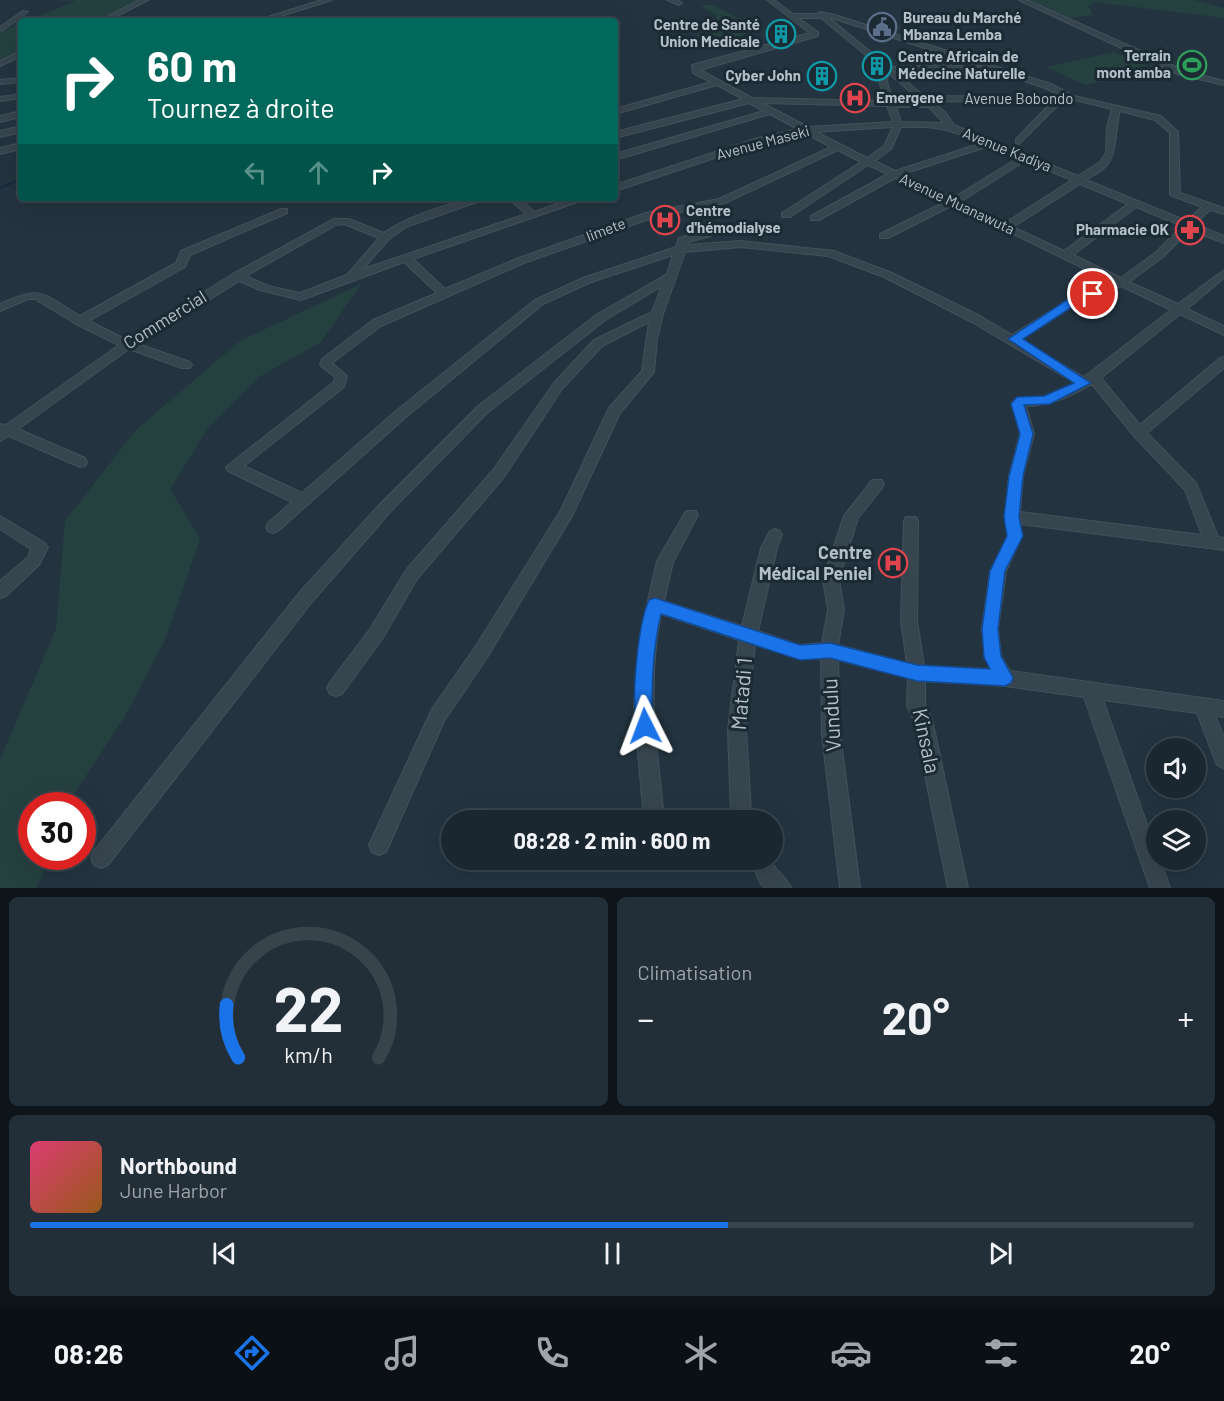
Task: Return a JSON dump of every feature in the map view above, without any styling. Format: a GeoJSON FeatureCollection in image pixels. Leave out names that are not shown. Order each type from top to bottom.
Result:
{"type":"FeatureCollection","features":[{"type":"Feature","properties":{"kind":"street"},"geometry":{"type":"LineString","coordinates":[[108,18],[145,0]]}},
{"type":"Feature","properties":{"kind":"street"},"geometry":{"type":"LineString","coordinates":[[268,18],[329,0]]}},
{"type":"Feature","properties":{"kind":"street"},"geometry":{"type":"LineString","coordinates":[[670,0],[678,3]]}},
{"type":"Feature","properties":{"kind":"street"},"geometry":{"type":"LineString","coordinates":[[770,0],[792,16],[820,14],[872,27],[1048,86],[1071,98]]}},
{"type":"Feature","properties":{"kind":"street"},"geometry":{"type":"LineString","coordinates":[[1022,0],[1180,72],[1224,83]]}},
{"type":"Feature","properties":{"kind":"street"},"geometry":{"type":"LineString","coordinates":[[0,30],[25,12]]}},
{"type":"Feature","properties":{"kind":"street","name":"Avenue Kadiya"},"geometry":{"type":"LineString","coordinates":[[820,14],[948,120],[951,127],[987,144],[1224,240]]}},
{"type":"Feature","properties":{"kind":"street","name":"Avenue Muanawuta"},"geometry":{"type":"LineString","coordinates":[[792,16],[815,34],[695,68],[696,71],[838,147],[1224,331]]}},
{"type":"Feature","properties":{"kind":"street"},"geometry":{"type":"LineString","coordinates":[[0,64],[18,55]]}},
{"type":"Feature","properties":{"kind":"street"},"geometry":{"type":"LineString","coordinates":[[0,64],[18,63]]}},
{"type":"Feature","properties":{"kind":"street"},"geometry":{"type":"LineString","coordinates":[[786,215],[888,147],[898,125],[882,77],[887,69],[942,67],[1002,71]]}},
{"type":"Feature","properties":{"kind":"street"},"geometry":{"type":"LineString","coordinates":[[0,82],[18,80]]}},
{"type":"Feature","properties":{"kind":"street"},"geometry":{"type":"LineString","coordinates":[[618,111],[716,83]]}},
{"type":"Feature","properties":{"kind":"street"},"geometry":{"type":"LineString","coordinates":[[0,99],[18,96]]}},
{"type":"Feature","properties":{"kind":"street","name":"Avenue Bobondo"},"geometry":{"type":"LineString","coordinates":[[749,100],[890,104],[1071,98],[1116,108],[1158,118],[1168,125],[1174,135],[1175,195],[1224,211]]}},
{"type":"Feature","properties":{"kind":"street"},"geometry":{"type":"LineString","coordinates":[[618,134],[749,100]]}},
{"type":"Feature","properties":{"kind":"street"},"geometry":{"type":"LineString","coordinates":[[1019,141],[1059,100]]}},
{"type":"Feature","properties":{"kind":"street"},"geometry":{"type":"LineString","coordinates":[[1006,227],[1108,160],[1111,128],[1116,108]]}},
{"type":"Feature","properties":{"kind":"street"},"geometry":{"type":"LineString","coordinates":[[618,156],[769,112]]}},
{"type":"Feature","properties":{"kind":"street"},"geometry":{"type":"LineString","coordinates":[[0,119],[18,115]]}},
{"type":"Feature","properties":{"kind":"street","name":"Avenue Maseki"},"geometry":{"type":"LineString","coordinates":[[618,187],[761,140],[806,130],[934,124],[951,127]]}},
{"type":"Feature","properties":{"kind":"street"},"geometry":{"type":"LineString","coordinates":[[0,135],[18,130]]}},
{"type":"Feature","properties":{"kind":"street"},"geometry":{"type":"LineString","coordinates":[[815,218],[895,174],[987,144]]}},
{"type":"Feature","properties":{"kind":"street"},"geometry":{"type":"LineString","coordinates":[[0,151],[18,147]]}},
{"type":"Feature","properties":{"kind":"street","name":"limete"},"geometry":{"type":"LineString","coordinates":[[302,500],[232,467],[340,384],[341,376],[325,364],[377,323],[520,261],[626,222],[722,201],[838,147]]}},
{"type":"Feature","properties":{"kind":"street"},"geometry":{"type":"LineString","coordinates":[[884,236],[954,201],[1024,158]]}},
{"type":"Feature","properties":{"kind":"street"},"geometry":{"type":"LineString","coordinates":[[350,277],[385,237],[402,225],[473,201]]}},
{"type":"Feature","properties":{"kind":"street"},"geometry":{"type":"LineString","coordinates":[[516,201],[532,215]]}},
{"type":"Feature","properties":{"kind":"street"},"geometry":{"type":"LineString","coordinates":[[237,276],[264,288],[301,297],[350,277],[575,201]]}},
{"type":"Feature","properties":{"kind":"street"},"geometry":{"type":"LineString","coordinates":[[1064,256],[1136,203]]}},
{"type":"Feature","properties":{"kind":"street"},"geometry":{"type":"LineString","coordinates":[[1014,339],[1074,301],[1122,282],[1159,255],[1208,206]]}},
{"type":"Feature","properties":{"kind":"street"},"geometry":{"type":"LineString","coordinates":[[80,321],[160,279],[181,265],[185,253],[284,211]]}},
{"type":"Feature","properties":{"kind":"street","name":"Commercial"},"geometry":{"type":"LineString","coordinates":[[2,431],[126,344],[237,276],[340,221],[385,237]]}},
{"type":"Feature","properties":{"kind":"street"},"geometry":{"type":"LineString","coordinates":[[379,845],[438,715],[482,651],[567,512],[614,411],[648,372],[651,339],[657,314],[683,240],[707,234]]}},
{"type":"Feature","properties":{"kind":"street"},"geometry":{"type":"LineString","coordinates":[[273,527],[428,391],[539,302],[587,280],[681,249],[741,244],[830,253],[888,275],[1089,380],[1191,487],[1218,543]]}},
{"type":"Feature","properties":{"kind":"street"},"geometry":{"type":"LineString","coordinates":[[407,259],[443,293]]}},
{"type":"Feature","properties":{"kind":"street"},"geometry":{"type":"LineString","coordinates":[[1005,678],[993,657],[990,629],[998,571],[1015,536],[1012,517],[1016,476],[1027,434],[1018,402],[1046,401],[1089,380],[1224,273]]}},
{"type":"Feature","properties":{"kind":"street"},"geometry":{"type":"LineString","coordinates":[[101,858],[305,598],[386,507],[482,410],[600,318],[672,276]]}},
{"type":"Feature","properties":{"kind":"street"},"geometry":{"type":"LineString","coordinates":[[0,308],[32,295],[126,344],[186,365]]}},
{"type":"Feature","properties":{"kind":"street"},"geometry":{"type":"LineString","coordinates":[[336,688],[375,634],[412,574],[499,473],[558,386],[598,343],[657,314]]}},
{"type":"Feature","properties":{"kind":"street"},"geometry":{"type":"LineString","coordinates":[[1139,433],[1224,361]]}},
{"type":"Feature","properties":{"kind":"street"},"geometry":{"type":"LineString","coordinates":[[2,431],[80,462]]}},
{"type":"Feature","properties":{"kind":"street","name":"Vundulu"},"geometry":{"type":"LineString","coordinates":[[850,888],[831,734],[830,650],[836,610],[831,579],[838,561],[839,547],[851,516],[877,484]]}},
{"type":"Feature","properties":{"kind":"street"},"geometry":{"type":"LineString","coordinates":[[653,809],[643,705],[648,636],[670,549],[691,515]]}},
{"type":"Feature","properties":{"kind":"street"},"geometry":{"type":"LineString","coordinates":[[1012,517],[1218,543]]}},
{"type":"Feature","properties":{"kind":"street","name":"Kinsala"},"geometry":{"type":"LineString","coordinates":[[911,521],[909,621],[917,673],[916,706],[923,719],[958,888]]}},
{"type":"Feature","properties":{"kind":"street"},"geometry":{"type":"LineString","coordinates":[[0,522],[38,544],[40,550],[34,561],[0,591]]}},
{"type":"Feature","properties":{"kind":"street","name":"Matadi 1"},"geometry":{"type":"LineString","coordinates":[[741,810],[738,730],[748,637],[769,548],[775,535]]}},
{"type":"Feature","properties":{"kind":"street"},"geometry":{"type":"LineString","coordinates":[[655,605],[800,652],[830,650],[917,673],[1005,678],[1090,688],[1224,709]]}},
{"type":"Feature","properties":{"kind":"street"},"geometry":{"type":"LineString","coordinates":[[1090,688],[1160,888]]}},
{"type":"Feature","properties":{"kind":"street"},"geometry":{"type":"LineString","coordinates":[[1202,705],[1224,759]]}},
{"type":"Feature","properties":{"kind":"street"},"geometry":{"type":"LineString","coordinates":[[765,870],[768,877],[781,888]]}},
{"type":"Feature","properties":{"kind":"green space"},"geometry":{"type":"Polygon","coordinates":[[[60,0],[135,0],[142,2],[108,18],[34,18],[76,1],[60,0]]]}},
{"type":"Feature","properties":{"kind":"green space"},"geometry":{"type":"Polygon","coordinates":[[[1030,0],[1194,0],[1224,8],[1224,18],[1095,2],[1088,6],[1093,15],[1070,18],[1030,0]]]}},
{"type":"Feature","properties":{"kind":"green space"},"geometry":{"type":"Polygon","coordinates":[[[700,5],[713,5],[738,18],[756,22],[757,26],[716,50],[697,48],[686,43],[709,29],[717,16],[700,5]]]}},
{"type":"Feature","properties":{"kind":"green space"},"geometry":{"type":"Polygon","coordinates":[[[18,24],[18,53],[0,60],[0,32],[18,24]]]}},
{"type":"Feature","properties":{"kind":"green space"},"geometry":{"type":"Polygon","coordinates":[[[1114,52],[1153,69],[1085,85],[1047,67],[1114,52]]]}},
{"type":"Feature","properties":{"kind":"green space"},"geometry":{"type":"Polygon","coordinates":[[[361,284],[321,342],[259,377],[208,428],[170,489],[200,539],[165,640],[125,716],[75,792],[18,792],[18,870],[44,870],[37,888],[0,888],[0,759],[56,629],[65,521],[136,430],[240,341],[361,284]]]}},
{"type":"Feature","properties":{"kind":"waterway"},"geometry":{"type":"LineString","coordinates":[[0,188],[18,180]]}},
{"type":"Feature","properties":{"kind":"place","name":"Bureau du Marché Mbanza Lemba"},"geometry":{"type":"Point","coordinates":[882,27]}},
{"type":"Feature","properties":{"kind":"place","name":"Centre de Santé Union Medicale"},"geometry":{"type":"Point","coordinates":[781,34]}},
{"type":"Feature","properties":{"kind":"place","name":"Terrain mont amba"},"geometry":{"type":"Point","coordinates":[1192,65]}},
{"type":"Feature","properties":{"kind":"place","name":"Centre Africain de Médecine Naturelle"},"geometry":{"type":"Point","coordinates":[877,66]}},
{"type":"Feature","properties":{"kind":"place","name":"Cyber John"},"geometry":{"type":"Point","coordinates":[822,76]}},
{"type":"Feature","properties":{"kind":"place","name":"Emergene"},"geometry":{"type":"Point","coordinates":[855,98]}},
{"type":"Feature","properties":{"kind":"place","name":"Centre d'hémodialyse"},"geometry":{"type":"Point","coordinates":[665,220]}},
{"type":"Feature","properties":{"kind":"place","name":"Pharmacie OK"},"geometry":{"type":"Point","coordinates":[1190,230]}},
{"type":"Feature","properties":{"kind":"place","name":"Centre Médical Peniel"},"geometry":{"type":"Point","coordinates":[893,563]}},
{"type":"Feature","properties":{"kind":"route"},"geometry":{"type":"LineString","coordinates":[[645,726],[643,705],[648,636],[655,605],[788,650],[800,652],[830,650],[917,673],[1005,678],[993,657],[990,629],[998,571],[1006,559],[1015,536],[1012,517],[1016,476],[1027,434],[1017,404],[1022,400],[1046,401],[1084,383],[1014,339],[1074,301],[1093,294]]}}]}
